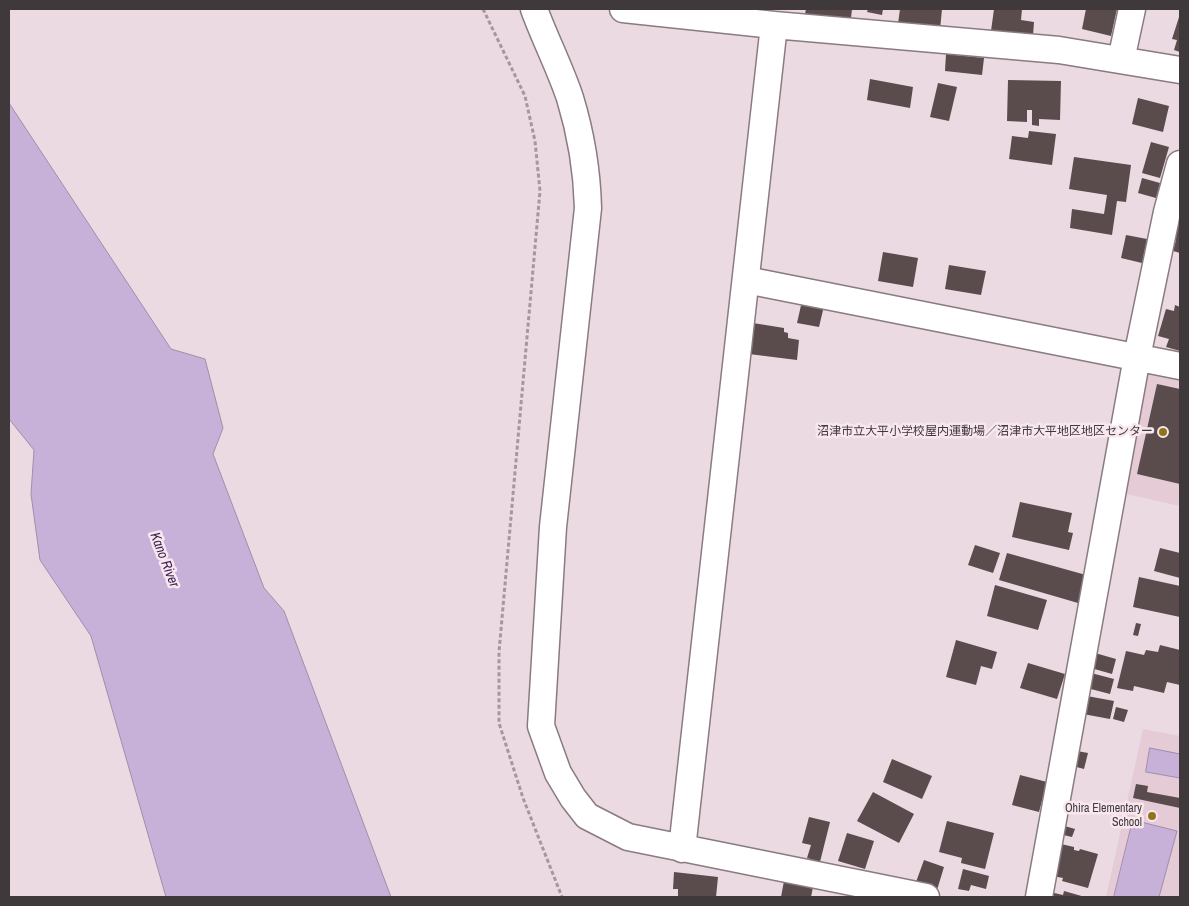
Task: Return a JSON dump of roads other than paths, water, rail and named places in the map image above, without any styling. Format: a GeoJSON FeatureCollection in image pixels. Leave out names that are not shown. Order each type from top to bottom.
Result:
{"type":"FeatureCollection","features":[{"type":"Feature","properties":{"kind":"street"},"geometry":{"type":"LineString","coordinates":[[534,9],[569,97],[581,139],[587,175],[588,208],[553,527],[542,726],[558,773],[587,816],[628,837],[926,897]]}},
{"type":"Feature","properties":{"kind":"street"},"geometry":{"type":"LineString","coordinates":[[623,9],[774,25],[1060,50],[1180,70]]}},
{"type":"Feature","properties":{"kind":"street"},"geometry":{"type":"LineString","coordinates":[[1121,60],[1132,9]]}},
{"type":"Feature","properties":{"kind":"street"},"geometry":{"type":"LineString","coordinates":[[682,849],[774,25]]}},
{"type":"Feature","properties":{"kind":"street"},"geometry":{"type":"LineString","coordinates":[[1039,897],[1136,357],[1167,212],[1180,164]]}},
{"type":"Feature","properties":{"kind":"street"},"geometry":{"type":"LineString","coordinates":[[746,280],[1180,366]]}},
{"type":"Feature","properties":{"kind":"water","name":"Kano River"},"geometry":{"type":"Polygon","coordinates":[[[9,103],[171,349],[205,359],[223,428],[213,454],[264,588],[284,611],[391,897],[166,897],[91,636],[40,560],[31,494],[34,450],[9,419],[9,103]]]}},
{"type":"Feature","properties":{"kind":"water"},"geometry":{"type":"Polygon","coordinates":[[[1150,748],[1180,754],[1180,778],[1146,772],[1150,748]]]}},
{"type":"Feature","properties":{"kind":"water"},"geometry":{"type":"Polygon","coordinates":[[[1133,820],[1177,831],[1159,897],[1114,897],[1133,820]]]}},
{"type":"Feature","properties":{"kind":"place","name":"沼津市立大平小学校屋内運動場／沼津市大平地区地区センター"},"geometry":{"type":"Point","coordinates":[1163,432]}},
{"type":"Feature","properties":{"kind":"place","name":"Ohira Elementary School"},"geometry":{"type":"Point","coordinates":[1152,816]}}]}
